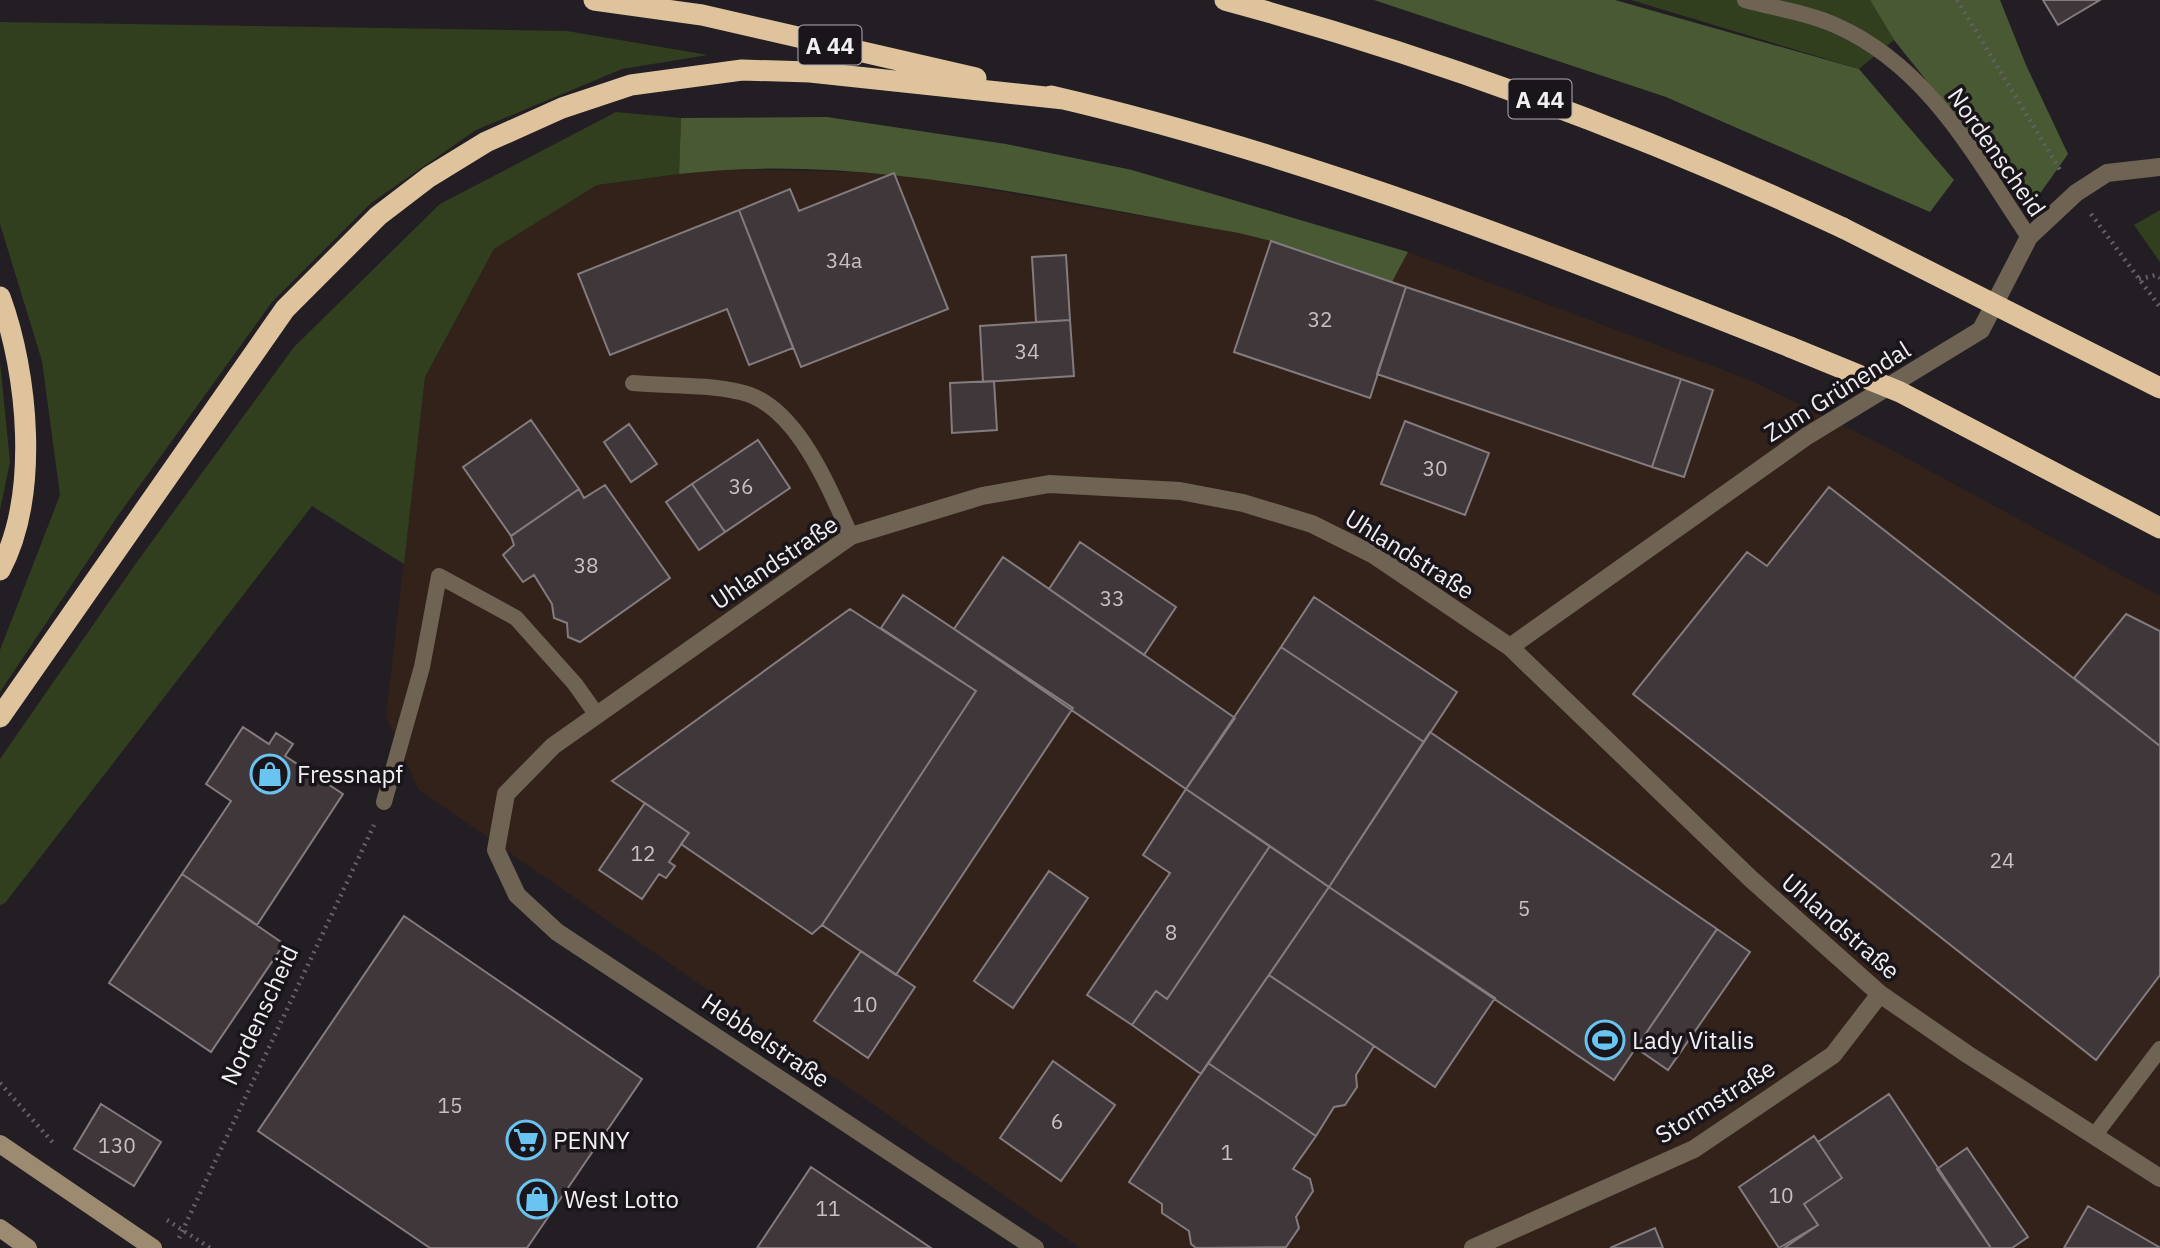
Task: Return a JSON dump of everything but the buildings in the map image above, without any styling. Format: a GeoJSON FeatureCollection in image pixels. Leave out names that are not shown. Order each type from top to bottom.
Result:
{"type":"FeatureCollection","features":[{"type":"Feature","properties":{"kind":"highway","name":"A 44"},"geometry":{"type":"LineString","coordinates":[[594,0],[702,15],[1064,99],[1286,160],[1460,220],[1900,392],[2160,528]]}},
{"type":"Feature","properties":{"kind":"highway","name":"A 44"},"geometry":{"type":"LineString","coordinates":[[1226,0],[1312,23],[1512,88],[1721,171],[1843,228],[2160,388]]}},
{"type":"Feature","properties":{"kind":"highway"},"geometry":{"type":"LineString","coordinates":[[0,717],[285,309],[378,216],[429,177],[486,142],[562,108],[631,85],[742,70],[810,72],[1064,99]]}},
{"type":"Feature","properties":{"kind":"highway"},"geometry":{"type":"LineString","coordinates":[[0,297],[21,373],[25,450],[20,508],[0,570]]}},
{"type":"Feature","properties":{"kind":"main road"},"geometry":{"type":"LineString","coordinates":[[0,1144],[153,1248]]}},
{"type":"Feature","properties":{"kind":"main road"},"geometry":{"type":"LineString","coordinates":[[0,1228],[27,1248]]}},
{"type":"Feature","properties":{"kind":"street","name":"Zum Grünendal"},"geometry":{"type":"LineString","coordinates":[[1510,647],[1807,436],[1981,330],[2029,237],[2076,193],[2107,173],[2160,166]]}},
{"type":"Feature","properties":{"kind":"street","name":"Uhlandstraße"},"geometry":{"type":"LineString","coordinates":[[496,849],[506,794],[553,746],[851,537],[982,496],[1049,484],[1180,491],[1243,503],[1312,524],[1374,555],[1510,647],[1751,879],[1880,994],[2160,1178]]}},
{"type":"Feature","properties":{"kind":"street","name":"Hebbelstraße"},"geometry":{"type":"LineString","coordinates":[[496,849],[517,895],[557,932],[1035,1248]]}},
{"type":"Feature","properties":{"kind":"street","name":"Stormstraße"},"geometry":{"type":"LineString","coordinates":[[1473,1248],[1694,1149],[1833,1055],[1880,994]]}},
{"type":"Feature","properties":{"kind":"lane","name":"Nordenscheid"},"geometry":{"type":"LineString","coordinates":[[1745,0],[1837,25],[1892,58],[1937,101],[2029,237]]}},
{"type":"Feature","properties":{"kind":"lane"},"geometry":{"type":"LineString","coordinates":[[633,383],[741,392],[770,405],[812,453],[851,537]]}},
{"type":"Feature","properties":{"kind":"lane"},"geometry":{"type":"LineString","coordinates":[[384,802],[422,667],[439,576],[516,618],[575,684],[597,715]]}},
{"type":"Feature","properties":{"kind":"lane"},"geometry":{"type":"LineString","coordinates":[[2094,1136],[2160,1049]]}},
{"type":"Feature","properties":{"kind":"path"},"geometry":{"type":"LineString","coordinates":[[1957,0],[2076,193],[2160,307]]}},
{"type":"Feature","properties":{"kind":"path"},"geometry":{"type":"LineString","coordinates":[[2139,279],[2157,275],[2160,278]]}},
{"type":"Feature","properties":{"kind":"path","name":"Nordenscheid"},"geometry":{"type":"LineString","coordinates":[[174,1248],[384,802]]}},
{"type":"Feature","properties":{"kind":"path"},"geometry":{"type":"LineString","coordinates":[[0,1083],[60,1150]]}},
{"type":"Feature","properties":{"kind":"path"},"geometry":{"type":"LineString","coordinates":[[157,1213],[210,1248]]}},
{"type":"Feature","properties":{"kind":"shaded area"},"geometry":{"type":"Polygon","coordinates":[[[719,169],[894,173],[1239,233],[1271,241],[1392,282],[1408,252],[1750,380],[1886,447],[2160,596],[2160,1248],[1080,1248],[418,789],[386,716],[425,377],[494,249],[597,185],[719,169]]]}},
{"type":"Feature","properties":{"kind":"green space"},"geometry":{"type":"Polygon","coordinates":[[[1374,0],[1615,0],[1859,69],[1954,180],[1930,212],[1666,97],[1374,0]]]}},
{"type":"Feature","properties":{"kind":"green space"},"geometry":{"type":"Polygon","coordinates":[[[1631,0],[1870,0],[1894,40],[1859,69],[1631,0]]]}},
{"type":"Feature","properties":{"kind":"green space"},"geometry":{"type":"Polygon","coordinates":[[[1870,0],[2000,0],[2026,65],[2068,154],[2029,209],[1894,40],[1870,0]]]}},
{"type":"Feature","properties":{"kind":"green space"},"geometry":{"type":"Polygon","coordinates":[[[0,22],[567,31],[708,55],[622,69],[476,130],[371,203],[272,302],[117,517],[0,692],[0,650],[60,495],[42,361],[0,224],[0,22]]]}},
{"type":"Feature","properties":{"kind":"green space"},"geometry":{"type":"Polygon","coordinates":[[[616,112],[681,118],[679,174],[597,185],[494,249],[425,377],[404,564],[312,506],[5,903],[0,905],[0,759],[134,566],[294,347],[440,204],[616,112]]]}},
{"type":"Feature","properties":{"kind":"green space"},"geometry":{"type":"Polygon","coordinates":[[[827,117],[1006,144],[1132,170],[1408,252],[1392,282],[1271,241],[1239,233],[960,184],[818,170],[748,169],[679,174],[681,118],[827,117]]]}},
{"type":"Feature","properties":{"kind":"green space"},"geometry":{"type":"Polygon","coordinates":[[[2160,210],[2160,262],[2134,225],[2160,210]]]}},
{"type":"Feature","properties":{"kind":"green space"},"geometry":{"type":"Polygon","coordinates":[[[0,362],[10,462],[0,510],[0,362]]]}},
{"type":"Feature","properties":{"kind":"place","name":"Fressnapf"},"geometry":{"type":"Point","coordinates":[270,774]}},
{"type":"Feature","properties":{"kind":"place","name":"Lady Vitalis"},"geometry":{"type":"Point","coordinates":[1605,1040]}},
{"type":"Feature","properties":{"kind":"place","name":"PENNY"},"geometry":{"type":"Point","coordinates":[526,1140]}},
{"type":"Feature","properties":{"kind":"place","name":"West Lotto"},"geometry":{"type":"Point","coordinates":[537,1199]}}]}
